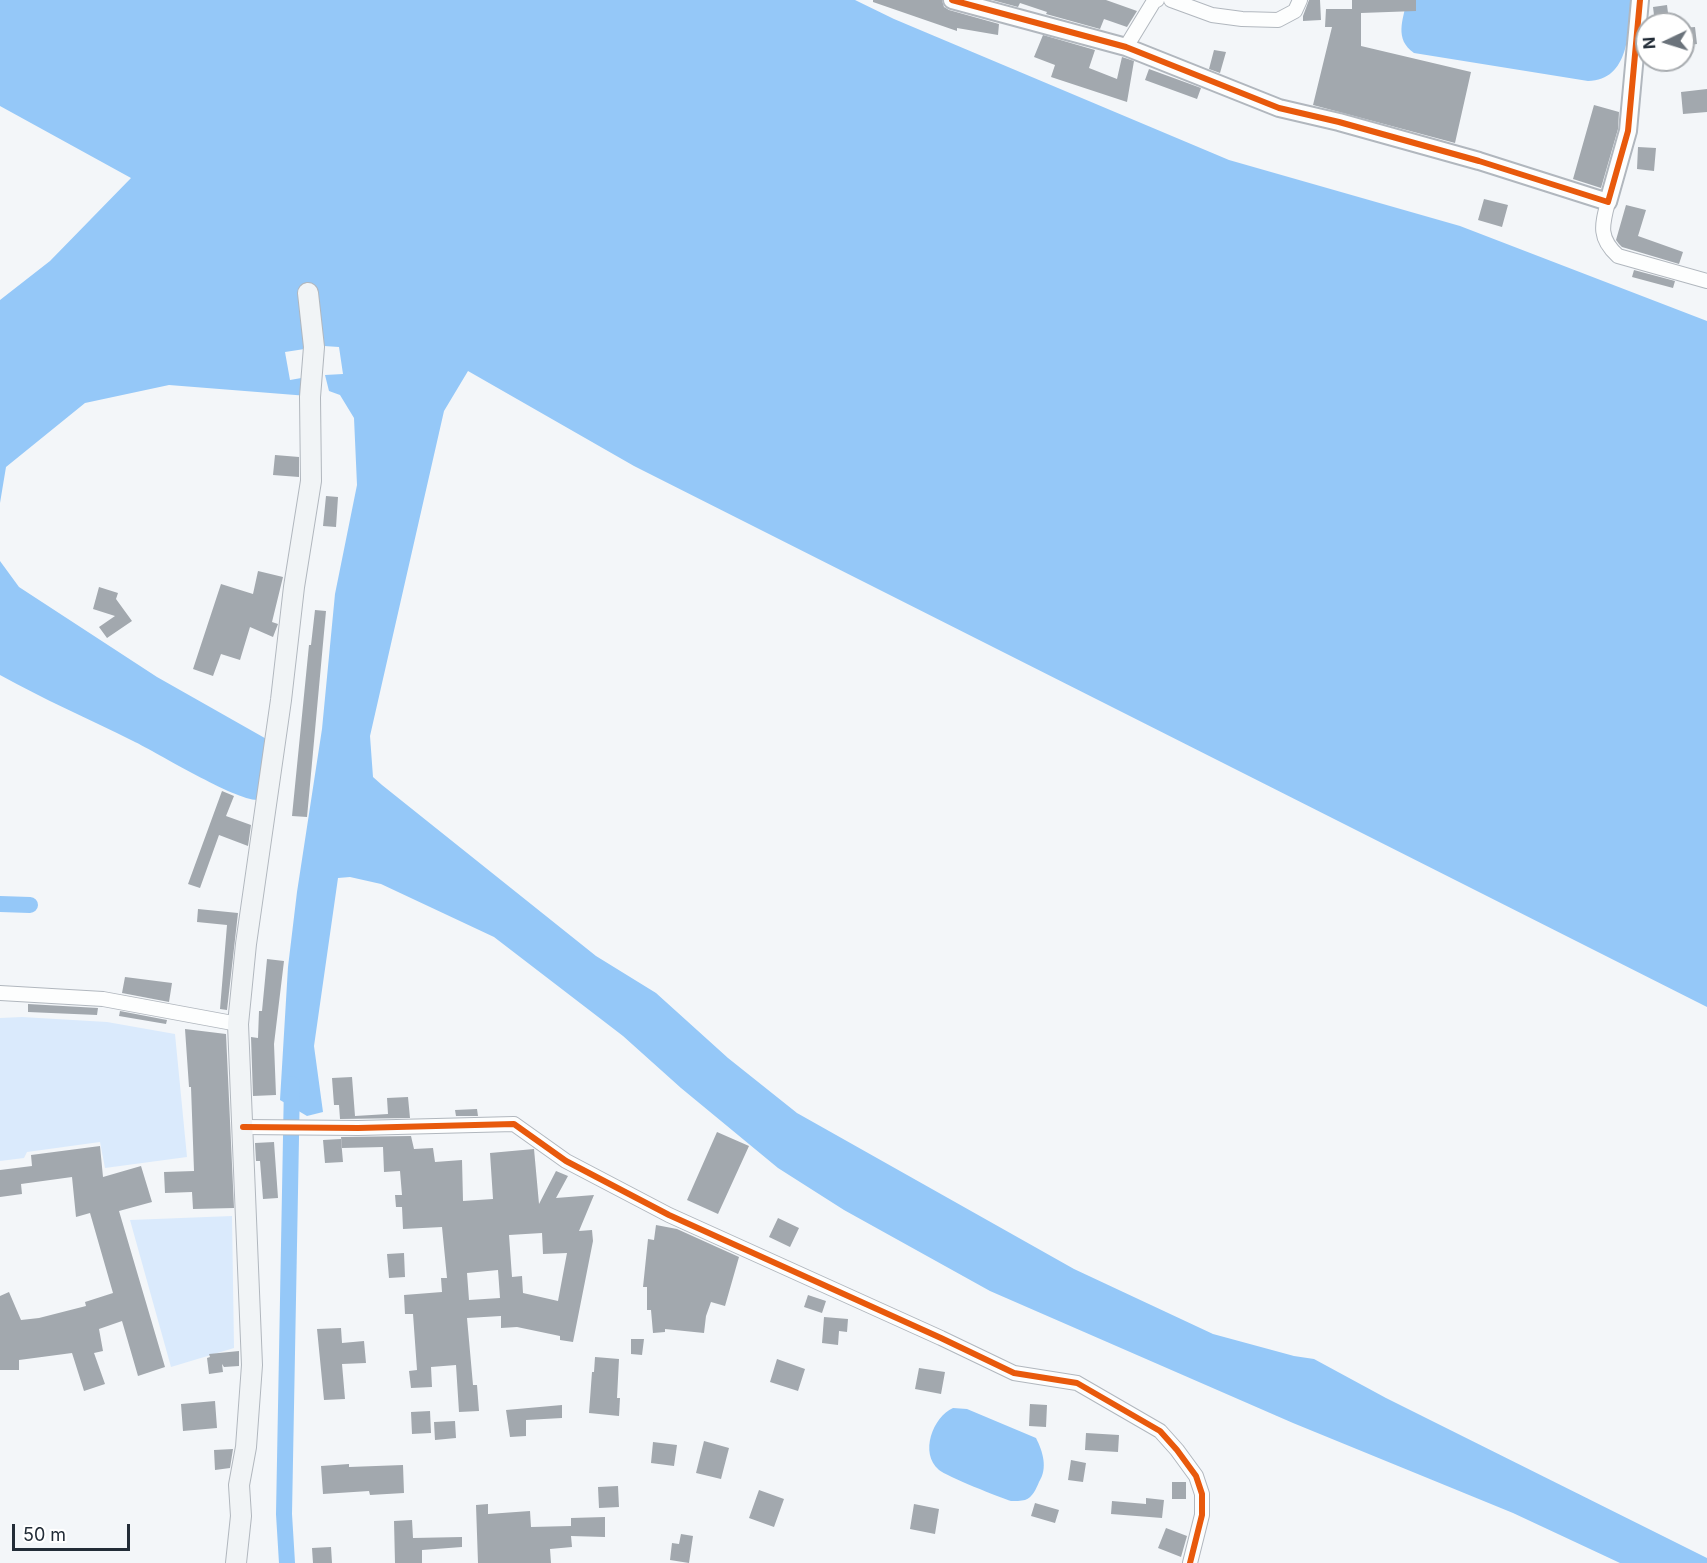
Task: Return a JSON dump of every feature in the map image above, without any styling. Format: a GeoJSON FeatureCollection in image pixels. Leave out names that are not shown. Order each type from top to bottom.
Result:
{"type":"FeatureCollection","features":[{"type":"Feature","properties":{"kind":"main road"},"geometry":{"type":"LineString","coordinates":[[236,1563],[240,1516],[239,1485],[246,1447],[252,1365],[251,1126],[238,1024],[246,944],[281,700],[294,587],[311,481],[310,397],[314,347],[308,294]]}},
{"type":"Feature","properties":{"kind":"street"},"geometry":{"type":"LineString","coordinates":[[952,0],[1126,48],[1280,108],[1479,161],[1608,202]]}},
{"type":"Feature","properties":{"kind":"street"},"geometry":{"type":"LineString","coordinates":[[1126,48],[1148,10],[1157,0]]}},
{"type":"Feature","properties":{"kind":"street"},"geometry":{"type":"LineString","coordinates":[[1171,0],[1212,15],[1278,20],[1295,11],[1300,0]]}},
{"type":"Feature","properties":{"kind":"street"},"geometry":{"type":"LineString","coordinates":[[1641,0],[1628,131],[1602,225],[1604,239],[1618,256],[1707,281]]}},
{"type":"Feature","properties":{"kind":"street"},"geometry":{"type":"LineString","coordinates":[[0,993],[103,999],[238,1024]]}},
{"type":"Feature","properties":{"kind":"street"},"geometry":{"type":"LineString","coordinates":[[251,1126],[358,1128],[514,1124],[566,1161],[669,1215],[1014,1373],[1077,1383],[1160,1431],[1178,1450],[1196,1476],[1202,1494],[1202,1515],[1190,1563]]}},
{"type":"Feature","properties":{"kind":"shaded area"},"geometry":{"type":"Polygon","coordinates":[[[22,1017],[107,1022],[175,1034],[187,1157],[105,1168],[100,1142],[27,1152],[24,1158],[0,1161],[0,1018],[22,1017]]]}},
{"type":"Feature","properties":{"kind":"shaded area"},"geometry":{"type":"Polygon","coordinates":[[[232,1216],[234,1348],[171,1367],[130,1220],[232,1216]]]}},
{"type":"Feature","properties":{"kind":"water"},"geometry":{"type":"Polygon","coordinates":[[[0,0],[855,0],[894,19],[1229,160],[1460,226],[1707,321],[1707,1007],[634,466],[468,371],[444,411],[370,736],[373,777],[382,785],[596,956],[656,993],[728,1058],[797,1113],[1074,1269],[1213,1334],[1294,1356],[1314,1359],[1386,1398],[1707,1558],[1707,1563],[1620,1563],[1513,1513],[1293,1423],[990,1291],[844,1210],[778,1168],[681,1088],[623,1036],[494,937],[381,884],[350,877],[338,878],[314,1046],[323,1112],[307,1116],[280,1100],[288,967],[297,892],[322,729],[335,594],[357,485],[354,418],[340,395],[329,391],[325,375],[343,374],[339,347],[324,346],[285,352],[290,380],[307,377],[308,396],[169,385],[85,403],[6,467],[0,503],[0,300],[50,261],[131,178],[0,106],[0,0]]]}},
{"type":"Feature","properties":{"kind":"water"},"geometry":{"type":"Polygon","coordinates":[[[1407,0],[1632,0],[1627,39],[1619,63],[1602,79],[1588,81],[1414,53],[1404,42],[1402,35],[1402,22],[1407,0]]]}},
{"type":"Feature","properties":{"kind":"water"},"geometry":{"type":"Polygon","coordinates":[[[0,561],[19,587],[157,677],[270,741],[258,800],[215,785],[133,741],[0,675],[0,561]]]}},
{"type":"Feature","properties":{"kind":"water"},"geometry":{"type":"Polygon","coordinates":[[[953,1408],[967,1409],[1036,1438],[1044,1466],[1042,1477],[1030,1497],[1025,1500],[1011,1501],[962,1482],[939,1470],[930,1454],[931,1436],[940,1419],[953,1408]]]}},
{"type":"Feature","properties":{"kind":"building"},"geometry":{"type":"Polygon","coordinates":[[[873,0],[942,0],[944,7],[949,10],[999,24],[998,35],[957,28],[957,31],[873,2],[873,0]]]}},
{"type":"Feature","properties":{"kind":"building"},"geometry":{"type":"Polygon","coordinates":[[[992,0],[1106,0],[1137,11],[1127,27],[1104,19],[1100,29],[1046,14],[1047,12],[1020,3],[1018,7],[992,0]]]}},
{"type":"Feature","properties":{"kind":"building"},"geometry":{"type":"Polygon","coordinates":[[[1309,0],[1320,0],[1321,20],[1303,21],[1309,0]]]}},
{"type":"Feature","properties":{"kind":"building"},"geometry":{"type":"Polygon","coordinates":[[[1352,0],[1416,0],[1416,11],[1361,13],[1361,46],[1471,72],[1455,143],[1313,105],[1332,27],[1325,27],[1326,9],[1352,9],[1352,0]]]}},
{"type":"Feature","properties":{"kind":"building"},"geometry":{"type":"Polygon","coordinates":[[[1667,5],[1668,12],[1654,12],[1653,7],[1667,5]]]}},
{"type":"Feature","properties":{"kind":"building"},"geometry":{"type":"Polygon","coordinates":[[[1043,35],[1095,50],[1089,68],[1117,79],[1122,57],[1134,61],[1127,102],[1051,77],[1055,65],[1034,57],[1043,35]]]}},
{"type":"Feature","properties":{"kind":"building"},"geometry":{"type":"Polygon","coordinates":[[[1214,50],[1226,52],[1220,73],[1209,69],[1214,50]]]}},
{"type":"Feature","properties":{"kind":"building"},"geometry":{"type":"Polygon","coordinates":[[[1149,69],[1201,88],[1197,99],[1145,80],[1149,69]]]}},
{"type":"Feature","properties":{"kind":"building"},"geometry":{"type":"Polygon","coordinates":[[[1707,89],[1707,112],[1683,114],[1681,92],[1707,89]]]}},
{"type":"Feature","properties":{"kind":"building"},"geometry":{"type":"Polygon","coordinates":[[[1594,105],[1619,112],[1618,129],[1601,188],[1573,179],[1594,105]]]}},
{"type":"Feature","properties":{"kind":"building"},"geometry":{"type":"Polygon","coordinates":[[[1638,147],[1656,148],[1654,171],[1637,169],[1638,147]]]}},
{"type":"Feature","properties":{"kind":"building"},"geometry":{"type":"Polygon","coordinates":[[[1484,199],[1508,205],[1502,227],[1478,220],[1484,199]]]}},
{"type":"Feature","properties":{"kind":"building"},"geometry":{"type":"Polygon","coordinates":[[[1626,205],[1646,210],[1638,236],[1683,252],[1679,264],[1622,247],[1619,244],[1616,240],[1626,205]]]}},
{"type":"Feature","properties":{"kind":"building"},"geometry":{"type":"Polygon","coordinates":[[[1634,270],[1675,281],[1673,288],[1632,277],[1634,270]]]}},
{"type":"Feature","properties":{"kind":"building"},"geometry":{"type":"Polygon","coordinates":[[[275,455],[299,457],[299,477],[273,475],[275,455]]]}},
{"type":"Feature","properties":{"kind":"building"},"geometry":{"type":"Polygon","coordinates":[[[326,496],[338,497],[336,527],[323,526],[326,496]]]}},
{"type":"Feature","properties":{"kind":"building"},"geometry":{"type":"Polygon","coordinates":[[[258,571],[283,577],[272,622],[278,624],[273,637],[250,627],[240,660],[221,654],[213,676],[193,669],[221,584],[253,594],[258,571]]]}},
{"type":"Feature","properties":{"kind":"building"},"geometry":{"type":"Polygon","coordinates":[[[99,587],[118,593],[116,599],[132,621],[107,638],[99,627],[115,616],[93,609],[99,587]]]}},
{"type":"Feature","properties":{"kind":"building"},"geometry":{"type":"Polygon","coordinates":[[[315,610],[326,611],[307,817],[292,816],[309,645],[311,645],[315,610]]]}},
{"type":"Feature","properties":{"kind":"building"},"geometry":{"type":"Polygon","coordinates":[[[222,791],[234,796],[226,816],[251,825],[248,846],[219,835],[200,888],[188,884],[222,791]]]}},
{"type":"Feature","properties":{"kind":"building"},"geometry":{"type":"Polygon","coordinates":[[[198,909],[238,913],[227,1010],[220,1009],[227,925],[197,922],[198,909]]]}},
{"type":"Feature","properties":{"kind":"building"},"geometry":{"type":"Polygon","coordinates":[[[267,959],[284,961],[274,1044],[276,1095],[253,1096],[251,1037],[258,1038],[259,1011],[262,1011],[267,959]]]}},
{"type":"Feature","properties":{"kind":"building"},"geometry":{"type":"Polygon","coordinates":[[[125,977],[172,983],[169,1002],[122,993],[125,977]]]}},
{"type":"Feature","properties":{"kind":"building"},"geometry":{"type":"Polygon","coordinates":[[[28,1004],[98,1008],[97,1015],[28,1012],[28,1004]]]}},
{"type":"Feature","properties":{"kind":"building"},"geometry":{"type":"Polygon","coordinates":[[[120,1011],[167,1020],[166,1024],[119,1016],[120,1011]]]}},
{"type":"Feature","properties":{"kind":"building"},"geometry":{"type":"Polygon","coordinates":[[[185,1029],[226,1034],[234,1208],[193,1209],[192,1192],[165,1193],[164,1172],[194,1171],[191,1087],[189,1087],[185,1029]]]}},
{"type":"Feature","properties":{"kind":"building"},"geometry":{"type":"Polygon","coordinates":[[[352,1077],[355,1116],[388,1114],[387,1098],[408,1097],[410,1118],[340,1119],[339,1105],[334,1105],[332,1078],[352,1077]]]}},
{"type":"Feature","properties":{"kind":"building"},"geometry":{"type":"Polygon","coordinates":[[[477,1109],[478,1116],[456,1116],[455,1110],[477,1109]]]}},
{"type":"Feature","properties":{"kind":"building"},"geometry":{"type":"Polygon","coordinates":[[[717,1132],[749,1146],[718,1214],[687,1200],[717,1132]]]}},
{"type":"Feature","properties":{"kind":"building"},"geometry":{"type":"Polygon","coordinates":[[[411,1136],[414,1149],[433,1148],[435,1162],[462,1160],[463,1201],[493,1199],[490,1153],[534,1149],[539,1204],[556,1171],[568,1176],[556,1198],[594,1195],[579,1231],[592,1230],[593,1241],[573,1342],[560,1340],[560,1336],[517,1327],[501,1328],[501,1316],[467,1318],[473,1385],[477,1385],[479,1411],[459,1412],[456,1365],[431,1367],[432,1387],[411,1388],[409,1371],[417,1370],[413,1314],[405,1314],[404,1295],[442,1292],[441,1278],[447,1278],[442,1227],[403,1229],[402,1207],[396,1207],[395,1195],[402,1195],[400,1171],[384,1172],[383,1147],[342,1148],[341,1137],[411,1136]],[[542,1233],[509,1235],[512,1277],[522,1276],[523,1293],[558,1301],[567,1253],[543,1254],[542,1233]],[[498,1270],[467,1273],[469,1300],[500,1298],[498,1270]]]}},
{"type":"Feature","properties":{"kind":"building"},"geometry":{"type":"Polygon","coordinates":[[[341,1139],[343,1162],[325,1163],[323,1140],[341,1139]]]}},
{"type":"Feature","properties":{"kind":"building"},"geometry":{"type":"Polygon","coordinates":[[[274,1142],[278,1198],[263,1199],[260,1161],[256,1161],[255,1143],[274,1142]]]}},
{"type":"Feature","properties":{"kind":"building"},"geometry":{"type":"Polygon","coordinates":[[[100,1146],[103,1177],[141,1166],[152,1202],[119,1211],[165,1367],[138,1376],[122,1321],[99,1329],[103,1351],[94,1353],[105,1384],[84,1391],[72,1353],[19,1360],[19,1370],[0,1370],[0,1296],[9,1292],[21,1320],[39,1318],[86,1306],[85,1302],[113,1293],[90,1213],[76,1217],[72,1177],[21,1184],[22,1194],[0,1197],[0,1170],[32,1166],[31,1155],[100,1146]]]}},
{"type":"Feature","properties":{"kind":"building"},"geometry":{"type":"Polygon","coordinates":[[[778,1218],[799,1228],[790,1247],[769,1237],[778,1218]]]}},
{"type":"Feature","properties":{"kind":"building"},"geometry":{"type":"Polygon","coordinates":[[[656,1225],[677,1229],[739,1257],[725,1306],[711,1302],[704,1333],[665,1329],[665,1332],[653,1333],[651,1310],[647,1310],[647,1287],[643,1287],[648,1239],[654,1240],[656,1225]]]}},
{"type":"Feature","properties":{"kind":"building"},"geometry":{"type":"Polygon","coordinates":[[[404,1253],[405,1277],[389,1278],[387,1254],[404,1253]]]}},
{"type":"Feature","properties":{"kind":"building"},"geometry":{"type":"Polygon","coordinates":[[[808,1295],[826,1301],[822,1313],[804,1307],[808,1295]]]}},
{"type":"Feature","properties":{"kind":"building"},"geometry":{"type":"Polygon","coordinates":[[[824,1317],[848,1319],[847,1332],[839,1331],[838,1345],[822,1343],[824,1317]]]}},
{"type":"Feature","properties":{"kind":"building"},"geometry":{"type":"Polygon","coordinates":[[[341,1328],[342,1343],[364,1341],[366,1363],[342,1364],[345,1399],[324,1400],[317,1329],[341,1328]]]}},
{"type":"Feature","properties":{"kind":"building"},"geometry":{"type":"Polygon","coordinates":[[[631,1339],[644,1339],[642,1355],[631,1354],[631,1339]]]}},
{"type":"Feature","properties":{"kind":"building"},"geometry":{"type":"Polygon","coordinates":[[[239,1351],[239,1366],[224,1367],[222,1364],[223,1372],[209,1374],[207,1358],[210,1357],[209,1354],[239,1351]]]}},
{"type":"Feature","properties":{"kind":"building"},"geometry":{"type":"Polygon","coordinates":[[[595,1357],[619,1359],[617,1398],[620,1398],[619,1416],[589,1413],[595,1357]]]}},
{"type":"Feature","properties":{"kind":"building"},"geometry":{"type":"Polygon","coordinates":[[[777,1359],[805,1369],[798,1391],[770,1382],[777,1359]]]}},
{"type":"Feature","properties":{"kind":"building"},"geometry":{"type":"Polygon","coordinates":[[[919,1368],[945,1372],[941,1394],[915,1389],[919,1368]]]}},
{"type":"Feature","properties":{"kind":"building"},"geometry":{"type":"Polygon","coordinates":[[[215,1401],[217,1428],[183,1431],[181,1404],[215,1401]]]}},
{"type":"Feature","properties":{"kind":"building"},"geometry":{"type":"Polygon","coordinates":[[[1030,1404],[1047,1405],[1046,1427],[1029,1426],[1030,1404]]]}},
{"type":"Feature","properties":{"kind":"building"},"geometry":{"type":"Polygon","coordinates":[[[562,1405],[562,1418],[526,1420],[526,1436],[510,1437],[506,1410],[562,1405]]]}},
{"type":"Feature","properties":{"kind":"building"},"geometry":{"type":"Polygon","coordinates":[[[430,1411],[431,1433],[412,1434],[411,1412],[430,1411]]]}},
{"type":"Feature","properties":{"kind":"building"},"geometry":{"type":"Polygon","coordinates":[[[455,1421],[456,1438],[435,1440],[434,1422],[455,1421]]]}},
{"type":"Feature","properties":{"kind":"building"},"geometry":{"type":"Polygon","coordinates":[[[1086,1433],[1119,1435],[1118,1452],[1085,1450],[1086,1433]]]}},
{"type":"Feature","properties":{"kind":"building"},"geometry":{"type":"Polygon","coordinates":[[[704,1441],[729,1448],[721,1479],[696,1473],[704,1441]]]}},
{"type":"Feature","properties":{"kind":"building"},"geometry":{"type":"Polygon","coordinates":[[[653,1442],[677,1445],[674,1466],[651,1463],[653,1442]]]}},
{"type":"Feature","properties":{"kind":"building"},"geometry":{"type":"Polygon","coordinates":[[[233,1449],[230,1468],[215,1470],[214,1450],[233,1449]]]}},
{"type":"Feature","properties":{"kind":"building"},"geometry":{"type":"Polygon","coordinates":[[[1071,1460],[1086,1463],[1083,1482],[1068,1480],[1071,1460]]]}},
{"type":"Feature","properties":{"kind":"building"},"geometry":{"type":"Polygon","coordinates":[[[349,1464],[349,1467],[403,1465],[404,1493],[370,1495],[369,1491],[323,1494],[321,1466],[349,1464]]]}},
{"type":"Feature","properties":{"kind":"building"},"geometry":{"type":"Polygon","coordinates":[[[1172,1482],[1186,1482],[1186,1499],[1172,1499],[1172,1482]]]}},
{"type":"Feature","properties":{"kind":"building"},"geometry":{"type":"Polygon","coordinates":[[[618,1486],[619,1507],[599,1508],[598,1487],[618,1486]]]}},
{"type":"Feature","properties":{"kind":"building"},"geometry":{"type":"Polygon","coordinates":[[[759,1490],[784,1499],[774,1527],[749,1518],[759,1490]]]}},
{"type":"Feature","properties":{"kind":"building"},"geometry":{"type":"Polygon","coordinates":[[[1146,1498],[1164,1500],[1162,1518],[1111,1514],[1112,1501],[1146,1504],[1146,1498]]]}},
{"type":"Feature","properties":{"kind":"building"},"geometry":{"type":"Polygon","coordinates":[[[1035,1503],[1059,1510],[1055,1523],[1031,1516],[1035,1503]]]}},
{"type":"Feature","properties":{"kind":"building"},"geometry":{"type":"Polygon","coordinates":[[[488,1504],[488,1514],[530,1511],[531,1527],[571,1526],[571,1518],[605,1517],[605,1537],[571,1536],[572,1547],[550,1549],[551,1563],[478,1563],[476,1505],[488,1504]]]}},
{"type":"Feature","properties":{"kind":"building"},"geometry":{"type":"Polygon","coordinates":[[[914,1504],[939,1509],[935,1534],[910,1529],[914,1504]]]}},
{"type":"Feature","properties":{"kind":"building"},"geometry":{"type":"Polygon","coordinates":[[[412,1520],[413,1538],[462,1537],[462,1547],[422,1550],[422,1563],[395,1563],[394,1521],[412,1520]]]}},
{"type":"Feature","properties":{"kind":"building"},"geometry":{"type":"Polygon","coordinates":[[[1166,1528],[1187,1536],[1181,1557],[1158,1548],[1166,1528]]]}},
{"type":"Feature","properties":{"kind":"building"},"geometry":{"type":"Polygon","coordinates":[[[681,1534],[693,1536],[689,1563],[670,1560],[672,1543],[679,1544],[681,1534]]]}},
{"type":"Feature","properties":{"kind":"building"},"geometry":{"type":"Polygon","coordinates":[[[331,1547],[332,1563],[313,1563],[312,1548],[331,1547]]]}},
{"type":"Feature","properties":{"kind":"waterway"},"geometry":{"type":"LineString","coordinates":[[0,904],[30,905]]}},
{"type":"Feature","properties":{"kind":"waterway"},"geometry":{"type":"LineString","coordinates":[[287,1563],[284,1514],[292,1084]]}},
{"type":"Feature","properties":{"kind":"cycle path"},"geometry":{"type":"LineString","coordinates":[[952,0],[1126,47],[1279,108],[1339,122],[1479,161],[1608,202],[1628,131],[1640,0]]}},
{"type":"Feature","properties":{"kind":"cycle path"},"geometry":{"type":"LineString","coordinates":[[243,1127],[358,1128],[514,1124],[566,1161],[669,1215],[1014,1373],[1077,1383],[1160,1431],[1196,1476],[1202,1494],[1202,1515],[1190,1563]]}}]}
